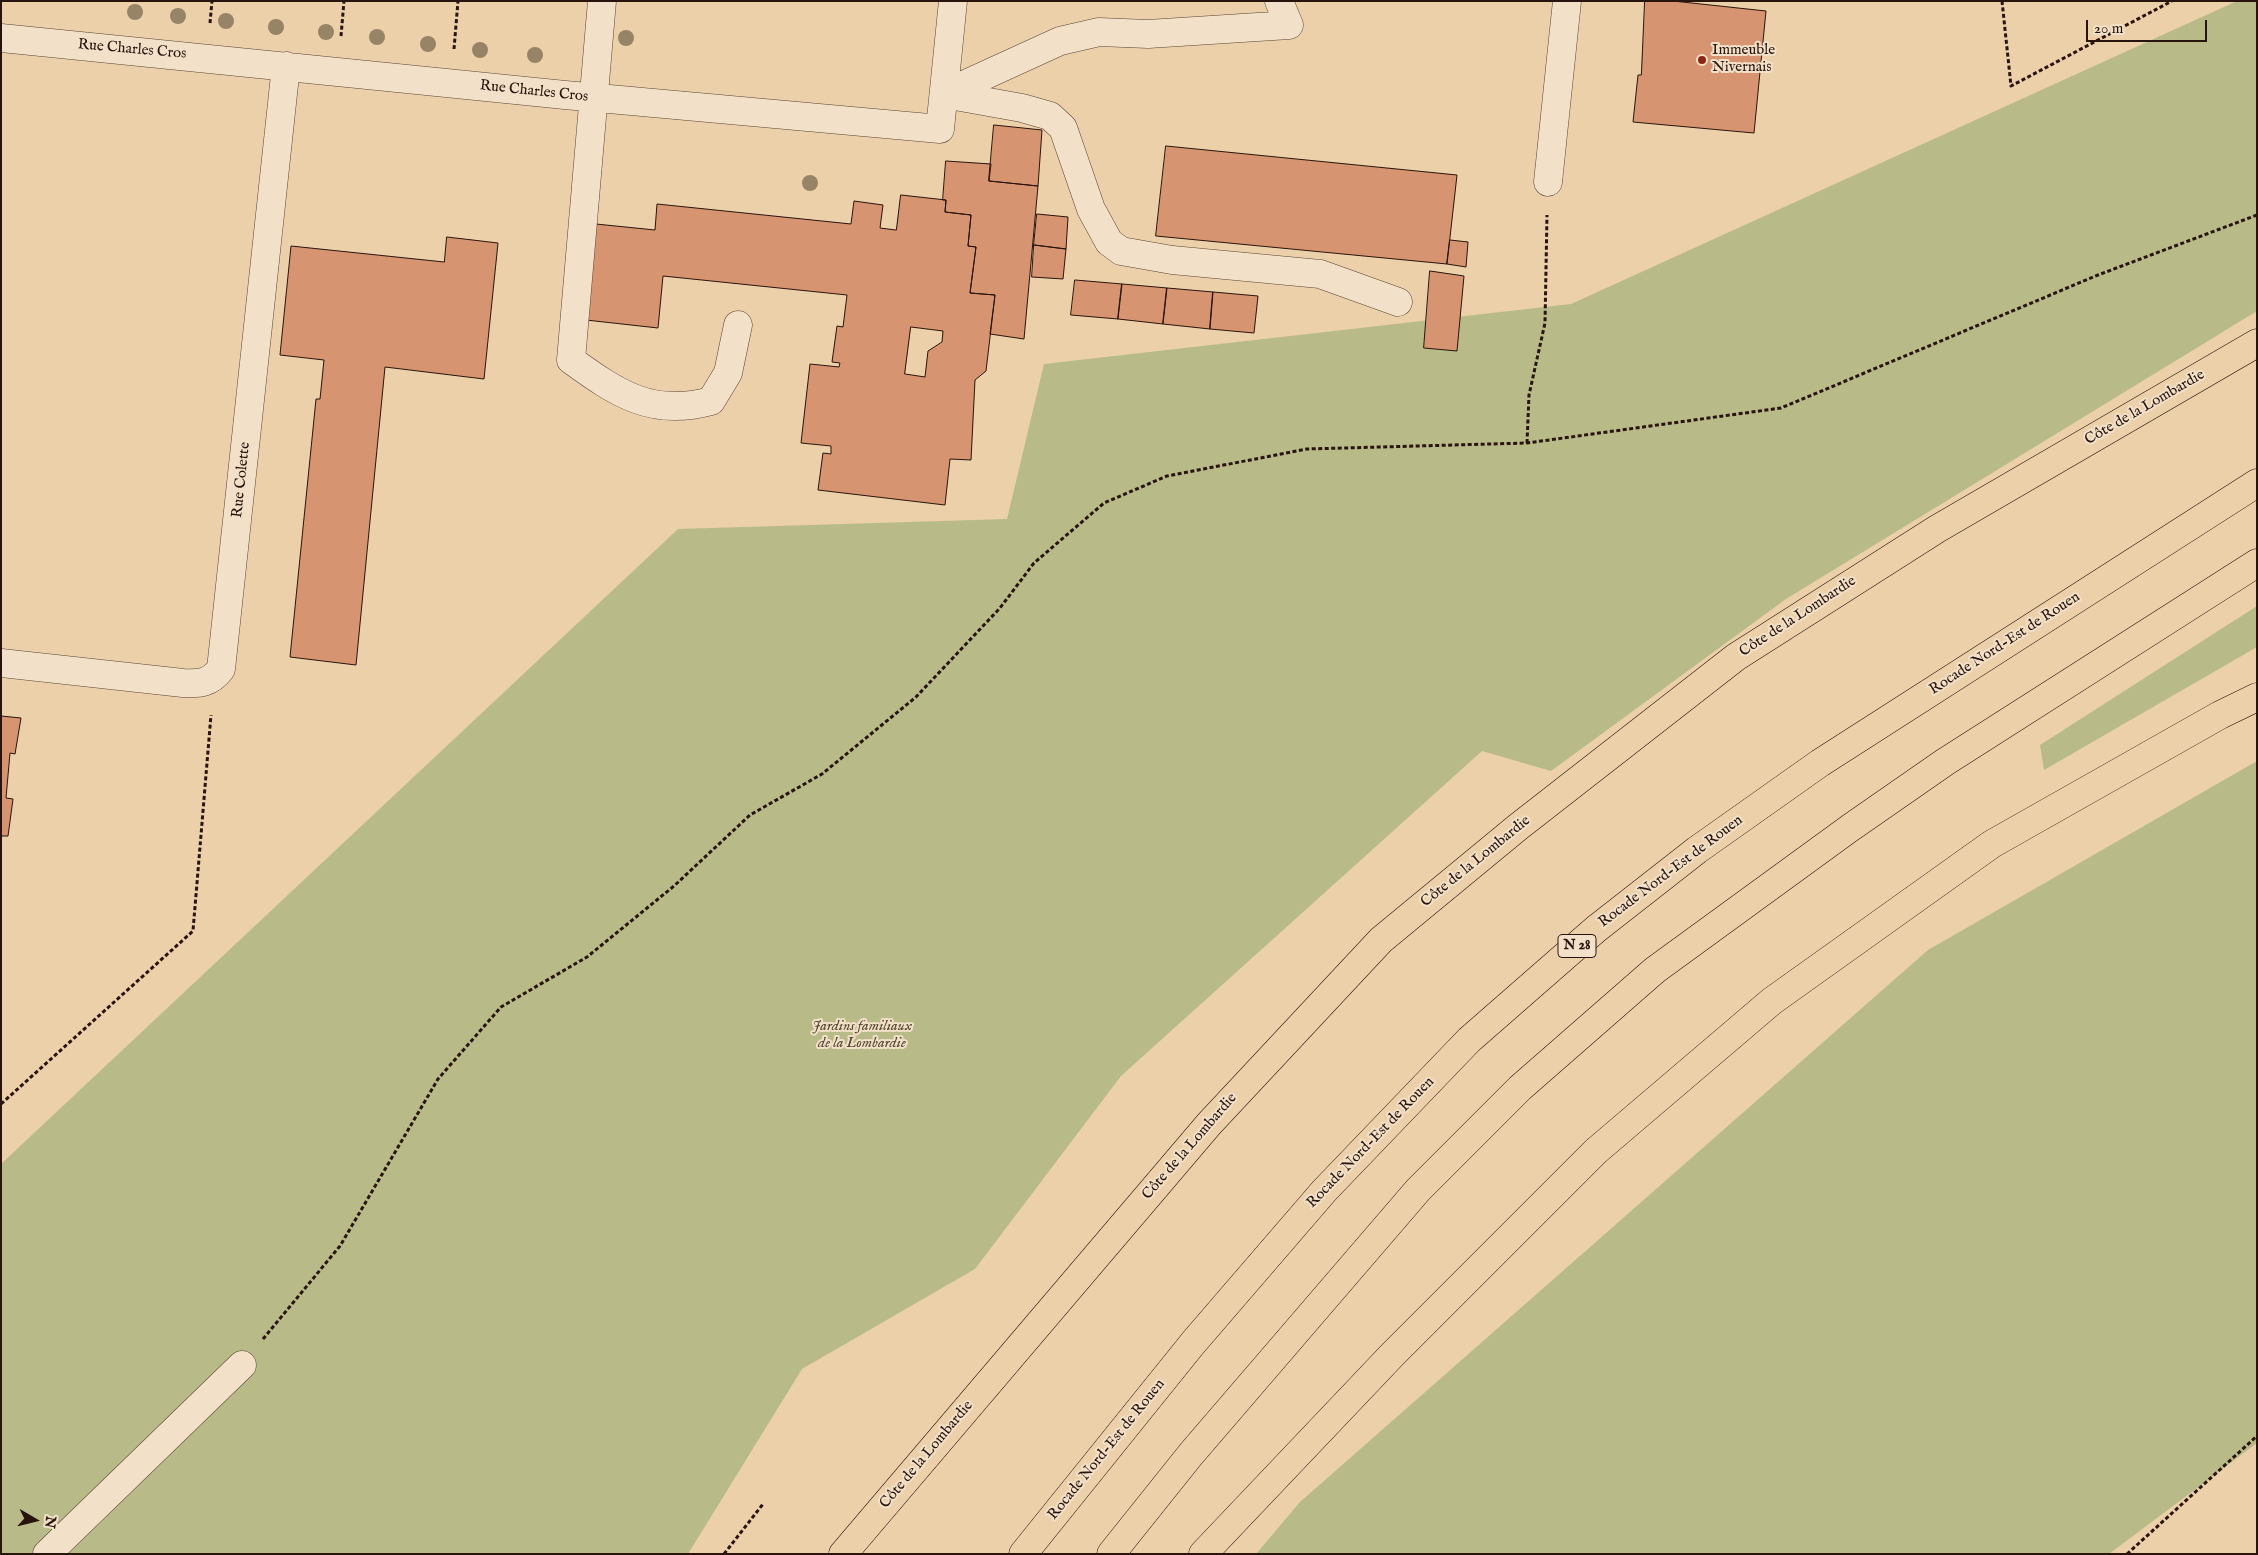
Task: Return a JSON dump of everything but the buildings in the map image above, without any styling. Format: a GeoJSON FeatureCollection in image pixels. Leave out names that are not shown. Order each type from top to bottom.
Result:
{"type":"FeatureCollection","features":[{"type":"Feature","properties":{"kind":"main road","name":"Côte de la Lombardie"},"geometry":{"type":"LineString","coordinates":[[843,1554],[1209,1124],[1381,940],[1518,827],[1736,657],[1937,529],[2257,343]]}},
{"type":"Feature","properties":{"kind":"main road","name":"Rocade Nord-Est de Rouen"},"geometry":{"type":"LineString","coordinates":[[1023,1554],[1193,1343],[1324,1191],[1469,1040],[1596,928],[1696,850],[1820,763],[2257,483]]}},
{"type":"Feature","properties":{"kind":"main road"},"geometry":{"type":"LineString","coordinates":[[1111,1554],[1261,1371],[1418,1190],[1520,1088],[1655,970],[1850,828],[1946,762],[2257,563]]}},
{"type":"Feature","properties":{"kind":"main road"},"geometry":{"type":"LineString","coordinates":[[1203,1554],[1392,1356],[1596,1151],[1772,1002],[1992,844],[2220,715],[2257,697]]}},
{"type":"Feature","properties":{"kind":"street"},"geometry":{"type":"LineString","coordinates":[[602,1],[571,360],[640,402],[687,407],[711,401],[728,373],[738,325]]}},
{"type":"Feature","properties":{"kind":"street","name":"Rue Charles Cros"},"geometry":{"type":"LineString","coordinates":[[1,38],[594,98],[940,129],[953,1]]}},
{"type":"Feature","properties":{"kind":"street"},"geometry":{"type":"LineString","coordinates":[[944,94],[1060,41],[1099,32],[1148,34],[1289,25],[1279,1]]}},
{"type":"Feature","properties":{"kind":"street"},"geometry":{"type":"LineString","coordinates":[[1548,182],[1567,1]]}},
{"type":"Feature","properties":{"kind":"street","name":"Rue Colette"},"geometry":{"type":"LineString","coordinates":[[214,678],[221,669],[224,657],[286,66]]}},
{"type":"Feature","properties":{"kind":"street"},"geometry":{"type":"LineString","coordinates":[[944,94],[1022,108],[1050,116],[1063,128],[1091,209],[1109,242],[1121,250],[1172,260],[1320,274],[1398,302]]}},
{"type":"Feature","properties":{"kind":"street"},"geometry":{"type":"LineString","coordinates":[[1,663],[182,683],[202,684],[214,678]]}},
{"type":"Feature","properties":{"kind":"street"},"geometry":{"type":"LineString","coordinates":[[47,1554],[117,1484],[242,1365]]}},
{"type":"Feature","properties":{"kind":"path"},"geometry":{"type":"LineString","coordinates":[[457,16],[458,1]]}},
{"type":"Feature","properties":{"kind":"path"},"geometry":{"type":"LineString","coordinates":[[2002,1],[2011,86],[2172,1]]}},
{"type":"Feature","properties":{"kind":"path"},"geometry":{"type":"LineString","coordinates":[[1527,443],[1529,395],[1545,322],[1548,182]]}},
{"type":"Feature","properties":{"kind":"path"},"geometry":{"type":"LineString","coordinates":[[242,1365],[340,1246],[438,1079],[501,1007],[587,957],[674,886],[750,815],[822,774],[916,697],[1000,608],[1034,563],[1104,503],[1167,476],[1308,449],[1527,443],[1781,408],[2098,275],[2257,215]]}},
{"type":"Feature","properties":{"kind":"path"},"geometry":{"type":"LineString","coordinates":[[1,1104],[193,931],[214,678]]}},
{"type":"Feature","properties":{"kind":"path"},"geometry":{"type":"LineString","coordinates":[[2127,1554],[2257,1436]]}},
{"type":"Feature","properties":{"kind":"path"},"geometry":{"type":"LineString","coordinates":[[724,1554],[763,1504]]}},
{"type":"Feature","properties":{"kind":"green space","name":"Jardins familiaux de la Lombardie"},"geometry":{"type":"Polygon","coordinates":[[[2237,1],[2257,1],[2257,311],[1786,599],[1551,771],[1482,751],[1121,1076],[975,1269],[802,1369],[688,1554],[1,1554],[1,1164],[678,529],[1007,519],[1044,364],[1571,304],[2237,1]]]}},
{"type":"Feature","properties":{"kind":"green space"},"geometry":{"type":"Polygon","coordinates":[[[2257,606],[2257,647],[2044,770],[2040,745],[2257,606]]]}},
{"type":"Feature","properties":{"kind":"green space"},"geometry":{"type":"Polygon","coordinates":[[[2257,761],[2257,1443],[2109,1554],[1256,1554],[1300,1502],[1928,950],[2257,761]]]}},
{"type":"Feature","properties":{"kind":"place","name":"Immeuble Nivernais"},"geometry":{"type":"Point","coordinates":[1702,60]}}]}
